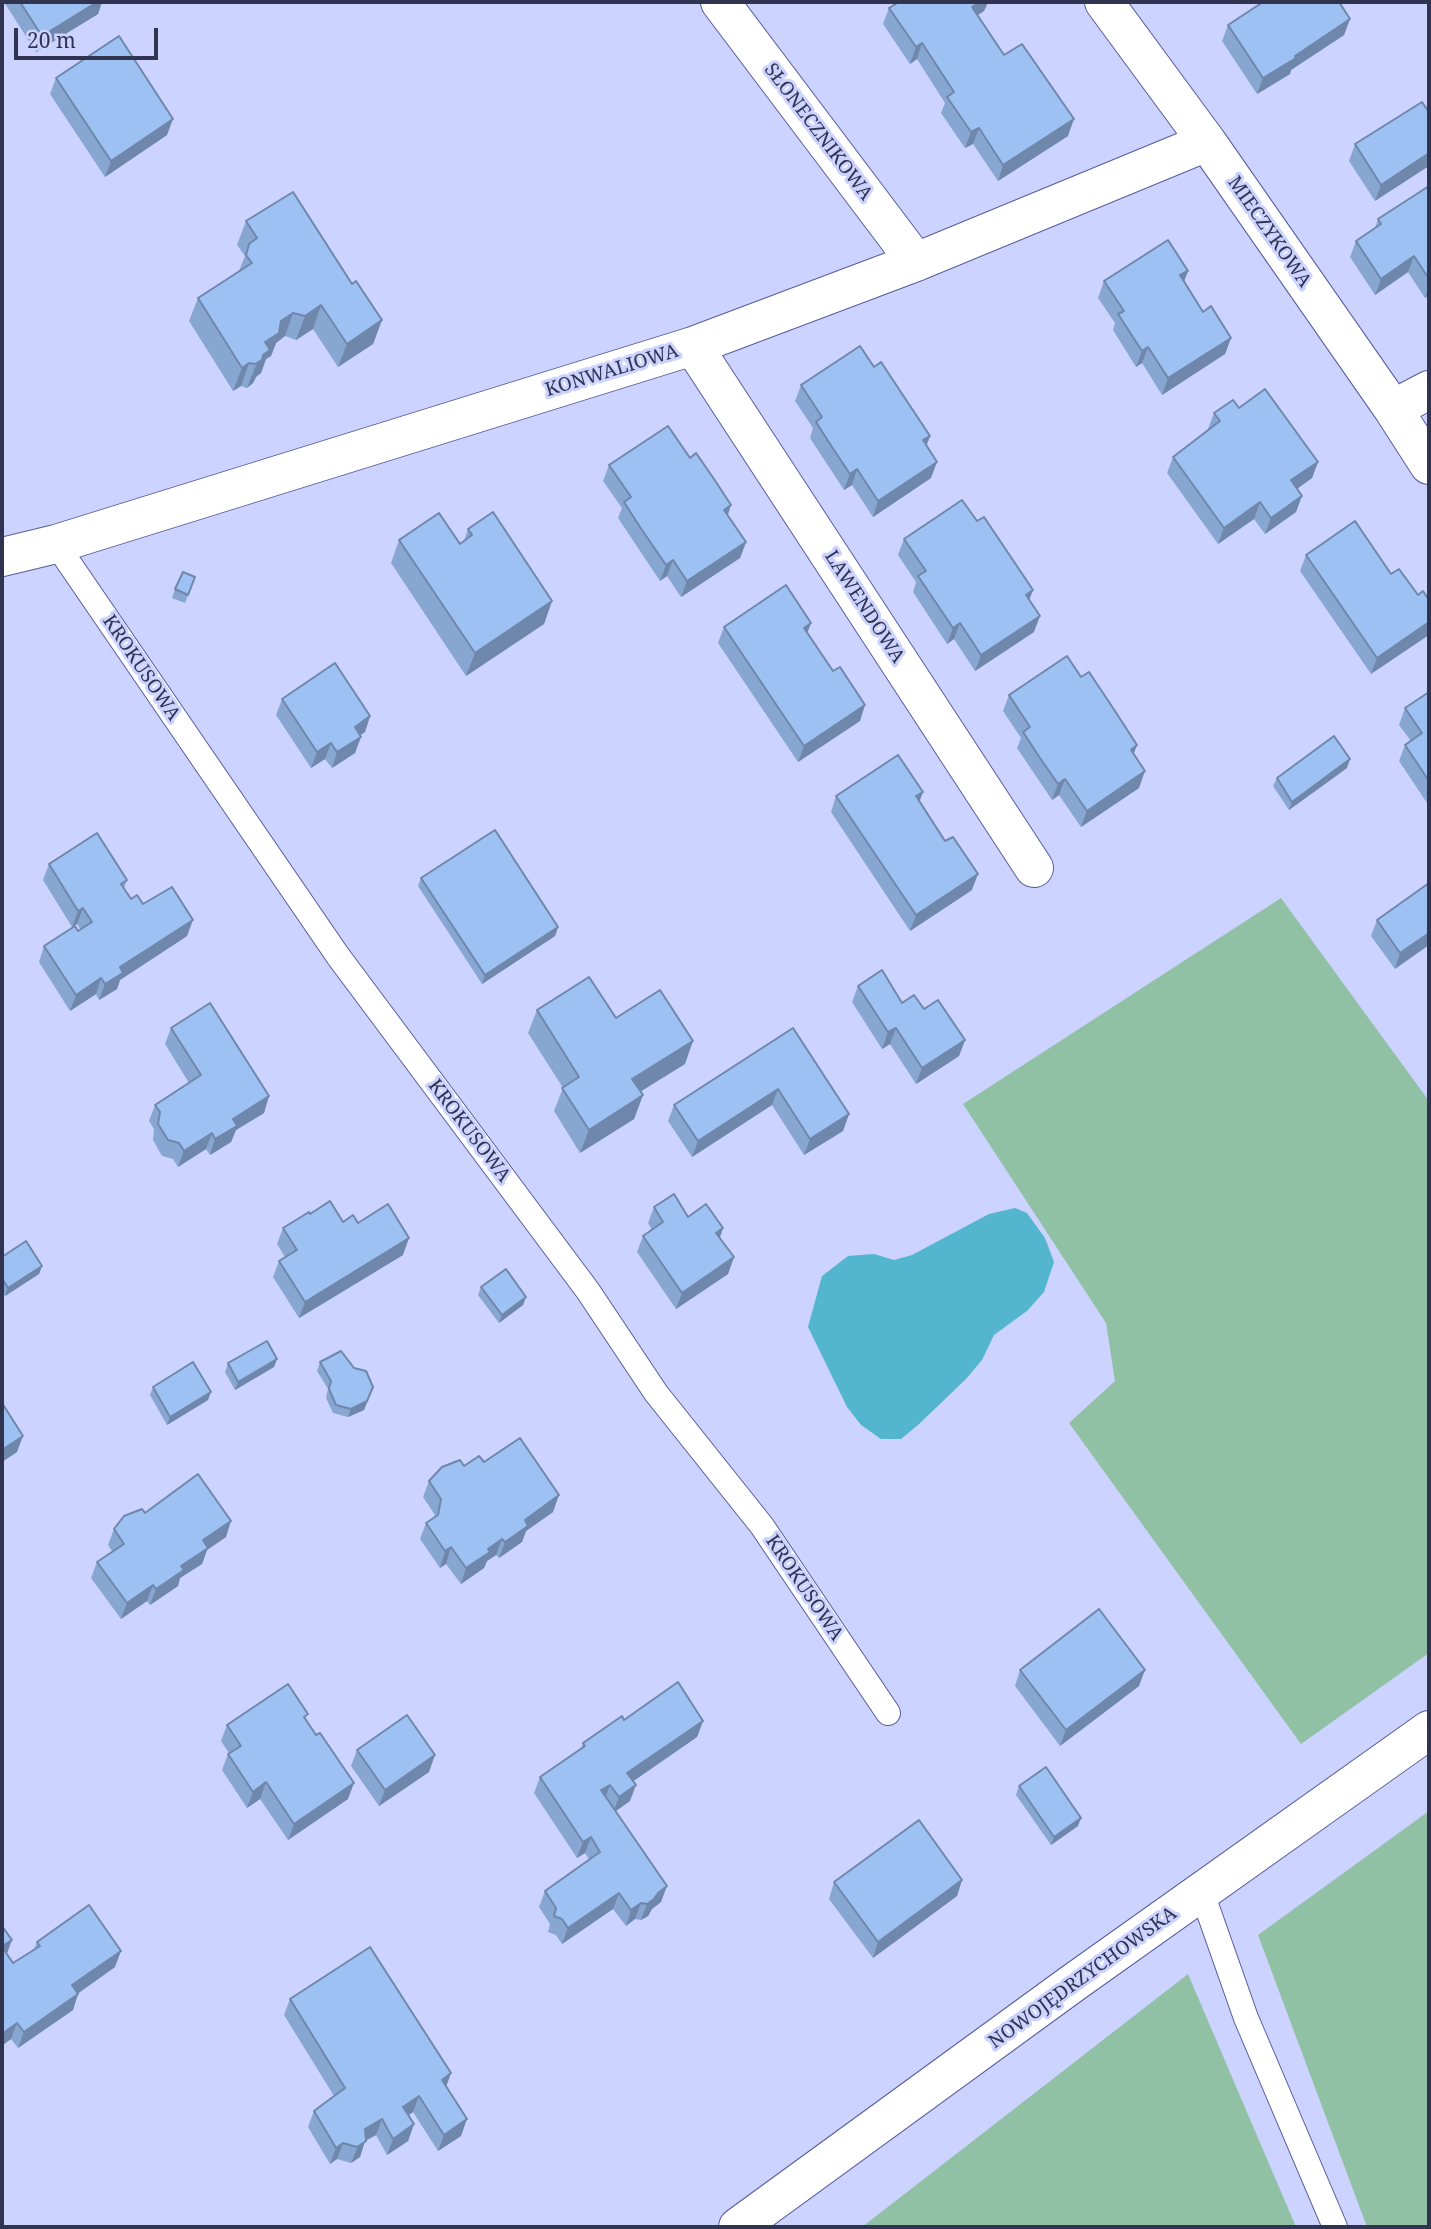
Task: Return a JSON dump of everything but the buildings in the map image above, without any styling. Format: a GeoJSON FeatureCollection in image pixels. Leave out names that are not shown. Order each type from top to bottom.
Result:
{"type":"FeatureCollection","features":[{"type":"Feature","properties":{"kind":"street","name":"SŁONECZNIKOWA"},"geometry":{"type":"LineString","coordinates":[[720,2],[916,262]]}},
{"type":"Feature","properties":{"kind":"street","name":"MIECZYKOWA"},"geometry":{"type":"LineString","coordinates":[[1104,2],[1207,142],[1429,465]]}},
{"type":"Feature","properties":{"kind":"street","name":"KONWALIOWA"},"geometry":{"type":"LineString","coordinates":[[2,557],[56,544],[693,346],[916,262],[1207,142]]}},
{"type":"Feature","properties":{"kind":"street","name":"LAWENDOWA"},"geometry":{"type":"LineString","coordinates":[[693,346],[1034,868]]}},
{"type":"Feature","properties":{"kind":"street"},"geometry":{"type":"LineString","coordinates":[[1393,410],[1429,390]]}},
{"type":"Feature","properties":{"kind":"street","name":"NOWOJĘDRZYCHOWSKA"},"geometry":{"type":"LineString","coordinates":[[738,2227],[1073,1983],[1429,1730]]}},
{"type":"Feature","properties":{"kind":"lane","name":"KROKUSOWA"},"geometry":{"type":"LineString","coordinates":[[56,544],[338,956],[588,1291],[656,1393],[762,1526],[888,1713]]}},
{"type":"Feature","properties":{"kind":"lane"},"geometry":{"type":"LineString","coordinates":[[1202,1892],[1246,2018],[1335,2227]]}},
{"type":"Feature","properties":{"kind":"green space"},"geometry":{"type":"Polygon","coordinates":[[[1281,898],[1429,1101],[1429,1653],[1301,1744],[1069,1423],[1115,1381],[1106,1323],[963,1104],[1281,898]]]}},
{"type":"Feature","properties":{"kind":"green space"},"geometry":{"type":"Polygon","coordinates":[[[1429,1811],[1429,2227],[1367,2227],[1258,1935],[1429,1811]]]}},
{"type":"Feature","properties":{"kind":"green space"},"geometry":{"type":"Polygon","coordinates":[[[1188,1974],[1296,2227],[862,2227],[1188,1974]]]}},
{"type":"Feature","properties":{"kind":"water"},"geometry":{"type":"Polygon","coordinates":[[[1015,1208],[1027,1213],[1045,1238],[1054,1262],[1044,1292],[1027,1311],[994,1335],[982,1360],[966,1379],[918,1425],[901,1439],[881,1439],[861,1425],[847,1407],[808,1327],[822,1276],[848,1256],[874,1254],[894,1260],[912,1255],[989,1214],[1015,1208]]]}}]}
